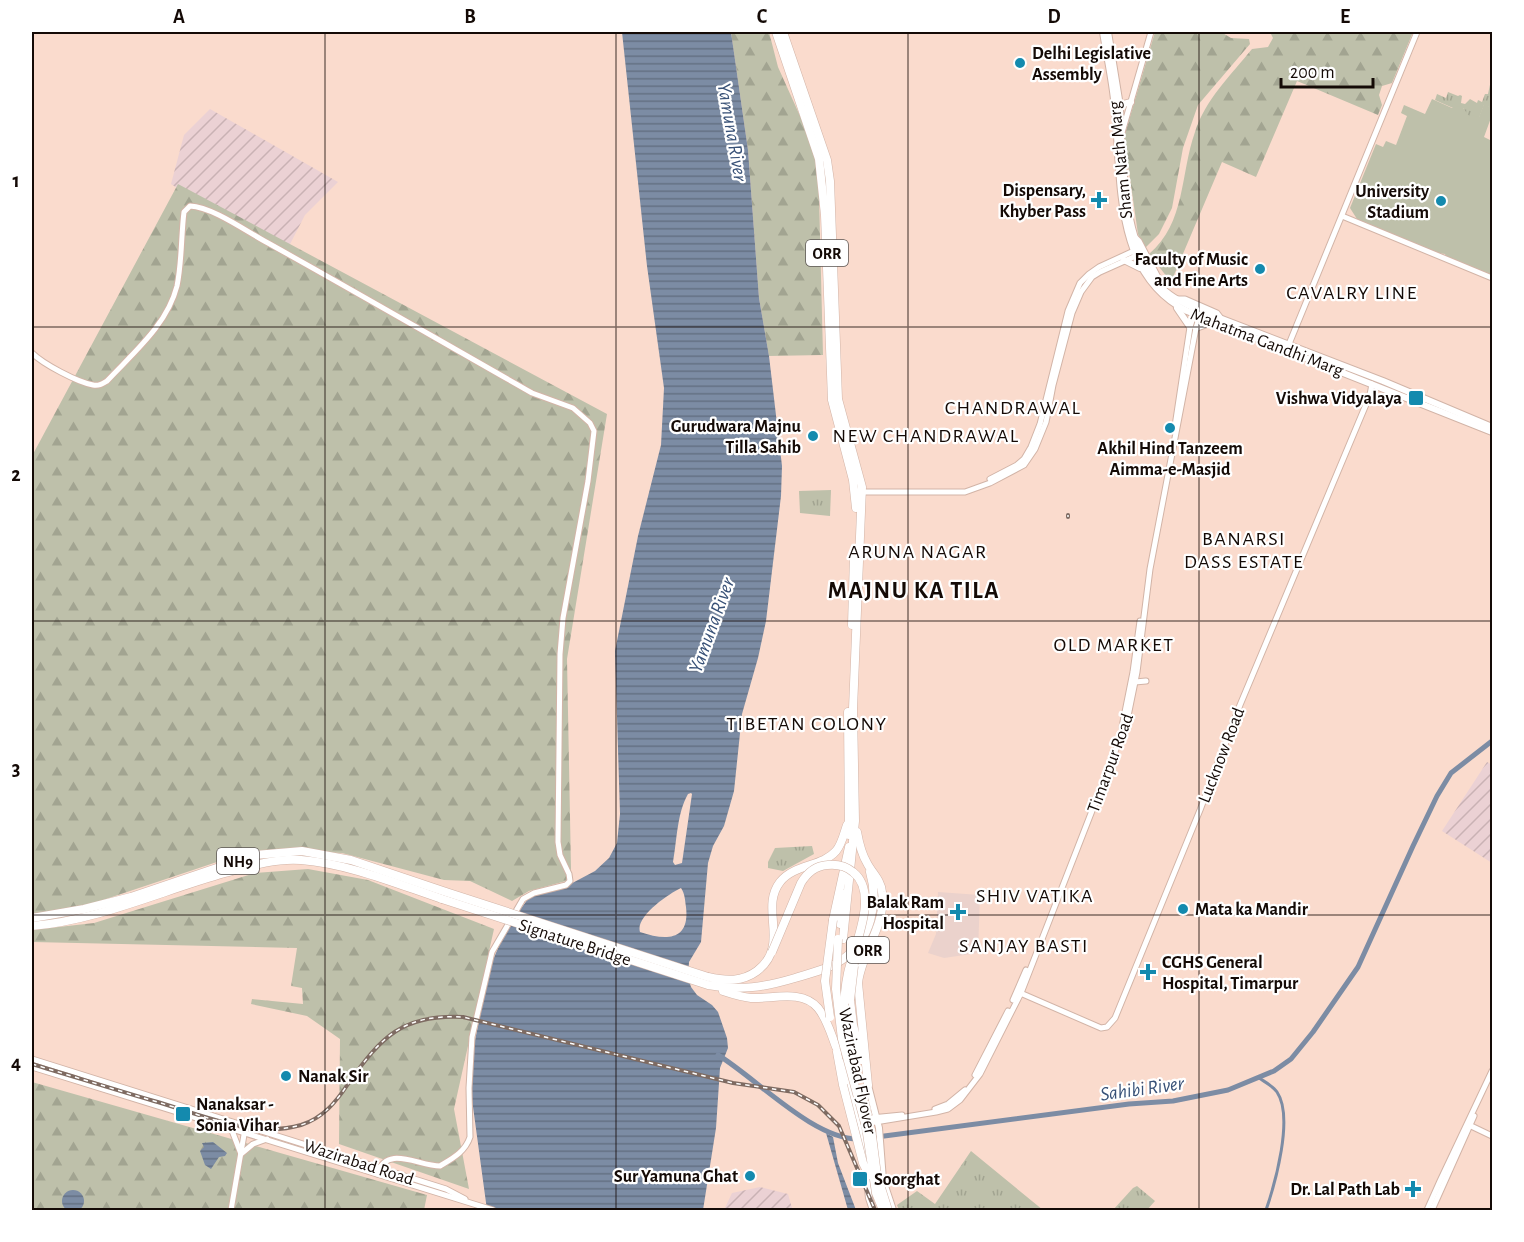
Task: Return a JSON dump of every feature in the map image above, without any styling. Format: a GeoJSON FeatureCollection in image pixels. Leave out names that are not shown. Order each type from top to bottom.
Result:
{"type":"FeatureCollection","features":[{"type":"Feature","properties":{"kind":"highway","name":"ORR"},"geometry":{"type":"LineString","coordinates":[[776,32],[827,159],[830,182],[832,400],[853,480],[856,502],[848,709],[852,821],[867,864],[880,884],[883,896],[879,920],[858,979],[868,1085]]}},
{"type":"Feature","properties":{"kind":"highway","name":"ORR"},"geometry":{"type":"LineString","coordinates":[[783,32],[806,109]]}},
{"type":"Feature","properties":{"kind":"highway","name":"ORR"},"geometry":{"type":"LineString","coordinates":[[829,228],[838,399],[862,489],[853,709],[852,821],[844,874]]}},
{"type":"Feature","properties":{"kind":"highway"},"geometry":{"type":"LineString","coordinates":[[772,952],[775,935],[774,894],[782,879],[795,870],[832,854],[839,847],[852,821]]}},
{"type":"Feature","properties":{"kind":"highway","name":"Wazirabad Flyover"},"geometry":{"type":"LineString","coordinates":[[852,821],[836,980],[845,1049],[866,1127],[873,1196],[883,1210]]}},
{"type":"Feature","properties":{"kind":"highway","name":"NH9"},"geometry":{"type":"LineString","coordinates":[[32,918],[84,909],[131,897],[255,855],[302,851],[351,860],[444,895]]}},
{"type":"Feature","properties":{"kind":"highway","name":"NH9"},"geometry":{"type":"LineString","coordinates":[[32,926],[132,904],[197,881],[257,864],[300,860],[349,868],[444,895]]}},
{"type":"Feature","properties":{"kind":"highway"},"geometry":{"type":"LineString","coordinates":[[708,981],[750,989],[787,980],[838,963],[851,953],[870,921],[875,900],[873,882],[867,864]]}},
{"type":"Feature","properties":{"kind":"highway"},"geometry":{"type":"LineString","coordinates":[[708,981],[730,981],[748,976],[762,967],[772,952],[803,880],[818,867],[839,865],[858,876],[866,894],[866,906],[847,975],[844,1015]]}},
{"type":"Feature","properties":{"kind":"highway"},"geometry":{"type":"LineString","coordinates":[[844,874],[833,920],[825,974],[828,1018],[837,1049],[843,1085],[873,1196]]}},
{"type":"Feature","properties":{"kind":"highway","name":"Wazirabad Flyover"},"geometry":{"type":"LineString","coordinates":[[844,874],[841,939],[844,1015],[849,1047],[868,1113],[880,1186],[891,1210]]}},
{"type":"Feature","properties":{"kind":"highway","name":"Signature Bridge"},"geometry":{"type":"LineString","coordinates":[[444,895],[708,981]]}},
{"type":"Feature","properties":{"kind":"highway"},"geometry":{"type":"LineString","coordinates":[[862,920],[850,1000],[853,1025],[868,1085]]}},
{"type":"Feature","properties":{"kind":"highway"},"geometry":{"type":"LineString","coordinates":[[708,981],[746,997],[800,998],[816,1006],[828,1018]]}},
{"type":"Feature","properties":{"kind":"main road","name":"Sham Nath Marg"},"geometry":{"type":"LineString","coordinates":[[1103,32],[1118,109],[1119,174],[1130,241],[1137,253]]}},
{"type":"Feature","properties":{"kind":"main road","name":"Sham Nath Marg"},"geometry":{"type":"LineString","coordinates":[[1108,32],[1123,166],[1137,253]]}},
{"type":"Feature","properties":{"kind":"main road"},"geometry":{"type":"LineString","coordinates":[[1118,109],[1131,102]]}},
{"type":"Feature","properties":{"kind":"main road"},"geometry":{"type":"LineString","coordinates":[[1118,109],[1129,110]]}},
{"type":"Feature","properties":{"kind":"main road"},"geometry":{"type":"LineString","coordinates":[[1137,253],[1160,285]]}},
{"type":"Feature","properties":{"kind":"main road","name":"Mahatma Gandhi Marg"},"geometry":{"type":"LineString","coordinates":[[1137,253],[1149,279],[1160,293],[1175,302],[1289,344],[1492,432]]}},
{"type":"Feature","properties":{"kind":"main road"},"geometry":{"type":"LineString","coordinates":[[1124,260],[1143,270]]}},
{"type":"Feature","properties":{"kind":"main road","name":"Mahatma Gandhi Marg"},"geometry":{"type":"LineString","coordinates":[[1160,285],[1175,302]]}},
{"type":"Feature","properties":{"kind":"main road"},"geometry":{"type":"LineString","coordinates":[[1175,302],[1193,328],[1218,319]]}},
{"type":"Feature","properties":{"kind":"main road","name":"Mahatma Gandhi Marg"},"geometry":{"type":"LineString","coordinates":[[1218,319],[1372,384],[1492,427]]}},
{"type":"Feature","properties":{"kind":"main road"},"geometry":{"type":"LineString","coordinates":[[837,1049],[860,1122],[867,1182],[873,1196],[871,1210]]}},
{"type":"Feature","properties":{"kind":"main road","name":"ORR"},"geometry":{"type":"LineString","coordinates":[[868,1085],[877,1123]]}},
{"type":"Feature","properties":{"kind":"main road"},"geometry":{"type":"LineString","coordinates":[[877,1123],[882,1151],[883,1180],[891,1210]]}},
{"type":"Feature","properties":{"kind":"main road"},"geometry":{"type":"LineString","coordinates":[[867,1182],[883,1180]]}},
{"type":"Feature","properties":{"kind":"main road"},"geometry":{"type":"LineString","coordinates":[[873,1196],[888,1196]]}},
{"type":"Feature","properties":{"kind":"street"},"geometry":{"type":"LineString","coordinates":[[1121,136],[1151,32]]}},
{"type":"Feature","properties":{"kind":"street"},"geometry":{"type":"LineString","coordinates":[[1289,344],[1417,32]]}},
{"type":"Feature","properties":{"kind":"street"},"geometry":{"type":"LineString","coordinates":[[32,353],[38,359],[84,382],[98,385],[107,381],[151,334],[166,314],[177,286],[184,212],[190,206],[194,206],[210,212],[285,253],[532,393],[573,408],[593,427],[594,439],[563,618],[560,654],[558,842],[560,855],[570,881],[566,885],[534,892],[523,899],[492,952],[472,1037],[468,1088],[470,1137],[467,1144],[458,1155],[440,1166],[393,1158],[385,1161],[378,1171]]}},
{"type":"Feature","properties":{"kind":"street"},"geometry":{"type":"LineString","coordinates":[[1342,216],[1492,278]]}},
{"type":"Feature","properties":{"kind":"street"},"geometry":{"type":"LineString","coordinates":[[1133,235],[1139,241],[1160,285]]}},
{"type":"Feature","properties":{"kind":"street"},"geometry":{"type":"LineString","coordinates":[[862,489],[965,492],[990,483],[1024,465],[1035,448],[1046,422],[1072,313],[1081,292],[1092,277],[1137,253]]}},
{"type":"Feature","properties":{"kind":"street"},"geometry":{"type":"LineString","coordinates":[[862,489],[966,488],[988,480],[1021,462],[1031,447],[1040,424],[1068,311],[1077,289],[1084,278],[1094,270],[1137,253]]}},
{"type":"Feature","properties":{"kind":"street"},"geometry":{"type":"LineString","coordinates":[[1175,302],[1185,299],[1217,313],[1218,319]]}},
{"type":"Feature","properties":{"kind":"street","name":"Timarpur Road"},"geometry":{"type":"LineString","coordinates":[[860,1122],[877,1123],[935,1109],[953,1101],[972,1081],[1019,992],[1122,738],[1135,682],[1150,568],[1193,328],[1198,312]]}},
{"type":"Feature","properties":{"kind":"street"},"geometry":{"type":"LineString","coordinates":[[1372,384],[1370,395],[1375,394],[1381,387]]}},
{"type":"Feature","properties":{"kind":"street","name":"Lucknow Road"},"geometry":{"type":"LineString","coordinates":[[1019,992],[1101,1028],[1107,1027],[1115,1018],[1240,705],[1370,395]]}},
{"type":"Feature","properties":{"kind":"street","name":"Timarpur Road"},"geometry":{"type":"LineString","coordinates":[[1019,992],[1121,731],[1133,672],[1144,583],[1173,445]]}},
{"type":"Feature","properties":{"kind":"street"},"geometry":{"type":"LineString","coordinates":[[1135,682],[1146,681]]}},
{"type":"Feature","properties":{"kind":"street","name":"Wazirabad Road"},"geometry":{"type":"LineString","coordinates":[[32,1059],[493,1210]]}},
{"type":"Feature","properties":{"kind":"street","name":"Wazirabad Road"},"geometry":{"type":"LineString","coordinates":[[32,1067],[231,1128],[245,1129],[267,1139],[378,1171]]}},
{"type":"Feature","properties":{"kind":"street"},"geometry":{"type":"LineString","coordinates":[[1430,1210],[1492,1071]]}},
{"type":"Feature","properties":{"kind":"street"},"geometry":{"type":"LineString","coordinates":[[1470,1123],[1492,1079]]}},
{"type":"Feature","properties":{"kind":"street"},"geometry":{"type":"LineString","coordinates":[[1470,1123],[1492,1134]]}},
{"type":"Feature","properties":{"kind":"street"},"geometry":{"type":"LineString","coordinates":[[231,1128],[241,1154]]}},
{"type":"Feature","properties":{"kind":"street"},"geometry":{"type":"LineString","coordinates":[[231,1210],[245,1129]]}},
{"type":"Feature","properties":{"kind":"street"},"geometry":{"type":"LineString","coordinates":[[241,1154],[254,1144],[267,1139]]}},
{"type":"Feature","properties":{"kind":"shaded area"},"geometry":{"type":"Polygon","coordinates":[[[210,109],[338,182],[305,215],[287,250],[198,202],[171,184],[184,135],[210,109]]]}},
{"type":"Feature","properties":{"kind":"shaded area"},"geometry":{"type":"Polygon","coordinates":[[[1487,762],[1492,765],[1492,863],[1442,831],[1487,762]]]}},
{"type":"Feature","properties":{"kind":"shaded area","name":"Balak Ram Hospital"},"geometry":{"type":"Polygon","coordinates":[[[938,892],[980,895],[978,953],[944,958],[928,953],[936,934],[938,892]]]}},
{"type":"Feature","properties":{"kind":"shaded area"},"geometry":{"type":"Polygon","coordinates":[[[760,1187],[788,1194],[792,1208],[796,1210],[724,1210],[732,1193],[760,1187]]]}},
{"type":"Feature","properties":{"kind":"green space"},"geometry":{"type":"Polygon","coordinates":[[[731,32],[769,32],[778,67],[818,156],[823,355],[769,356],[759,298],[748,150],[731,32]]]}},
{"type":"Feature","properties":{"kind":"green space"},"geometry":{"type":"Polygon","coordinates":[[[1155,32],[1221,32],[1231,38],[1249,39],[1250,44],[1198,105],[1183,148],[1172,208],[1159,234],[1145,248],[1138,234],[1124,137],[1155,32]]]}},
{"type":"Feature","properties":{"kind":"green space"},"geometry":{"type":"Polygon","coordinates":[[[1270,32],[1413,32],[1392,83],[1382,86],[1379,95],[1382,105],[1378,115],[1297,81],[1256,177],[1222,162],[1171,282],[1149,254],[1161,242],[1176,213],[1190,148],[1199,120],[1219,88],[1252,49],[1268,47],[1273,38],[1270,32]]]}},
{"type":"Feature","properties":{"kind":"green space"},"geometry":{"type":"Polygon","coordinates":[[[1491,80],[1492,108],[1484,105],[1479,118],[1468,117],[1463,108],[1453,108],[1435,100],[1437,94],[1446,98],[1448,92],[1462,96],[1461,103],[1465,104],[1470,99],[1477,103],[1478,100],[1482,102],[1485,94],[1488,94],[1491,80]]]}},
{"type":"Feature","properties":{"kind":"green space"},"geometry":{"type":"Polygon","coordinates":[[[1432,99],[1452,108],[1460,106],[1470,117],[1471,115],[1479,117],[1484,104],[1492,108],[1492,115],[1484,137],[1492,141],[1492,270],[1490,275],[1446,257],[1445,254],[1437,253],[1357,219],[1350,208],[1376,144],[1383,147],[1386,141],[1396,145],[1407,116],[1401,113],[1404,105],[1425,114],[1432,99]]]}},
{"type":"Feature","properties":{"kind":"green space"},"geometry":{"type":"Polygon","coordinates":[[[178,184],[607,414],[567,659],[571,869],[566,881],[529,891],[512,901],[470,881],[444,880],[342,853],[277,850],[217,862],[91,904],[32,915],[32,456],[178,184]]]}},
{"type":"Feature","properties":{"kind":"green space"},"geometry":{"type":"Polygon","coordinates":[[[831,490],[830,516],[800,513],[799,491],[831,490]]]}},
{"type":"Feature","properties":{"kind":"green space"},"geometry":{"type":"Polygon","coordinates":[[[812,846],[814,854],[783,871],[768,868],[768,862],[775,848],[812,846]]]}},
{"type":"Feature","properties":{"kind":"green space"},"geometry":{"type":"Polygon","coordinates":[[[308,869],[368,880],[494,929],[454,1109],[469,1189],[339,1144],[340,1039],[307,1016],[251,1004],[252,999],[303,1004],[302,988],[291,986],[297,948],[32,942],[32,930],[94,923],[255,873],[308,869]]]}},
{"type":"Feature","properties":{"kind":"green space"},"geometry":{"type":"Polygon","coordinates":[[[32,1082],[427,1195],[424,1210],[32,1210],[32,1082]]]}},
{"type":"Feature","properties":{"kind":"green space"},"geometry":{"type":"Polygon","coordinates":[[[971,1151],[1043,1210],[899,1210],[897,1205],[917,1191],[935,1204],[971,1151]]]}},
{"type":"Feature","properties":{"kind":"green space"},"geometry":{"type":"Polygon","coordinates":[[[1137,1186],[1155,1201],[1147,1210],[1113,1210],[1133,1188],[1137,1186]]]}},
{"type":"Feature","properties":{"kind":"water","name":"Yamuna River"},"geometry":{"type":"Polygon","coordinates":[[[622,32],[731,32],[748,150],[759,298],[769,356],[782,466],[781,496],[766,621],[742,714],[734,791],[724,826],[713,846],[708,863],[701,942],[689,962],[688,977],[691,987],[718,1012],[728,1048],[720,1068],[716,1128],[703,1210],[487,1210],[471,1092],[473,1050],[490,967],[507,927],[528,899],[537,894],[563,888],[595,871],[609,858],[617,843],[620,814],[615,651],[638,536],[661,445],[664,388],[647,266],[622,32]],[[691,793],[684,801],[679,818],[673,862],[675,865],[682,863],[691,793]],[[681,888],[668,895],[647,913],[642,920],[640,932],[667,937],[680,932],[686,918],[685,897],[681,888]]]}},
{"type":"Feature","properties":{"kind":"water"},"geometry":{"type":"Polygon","coordinates":[[[826,1133],[833,1137],[838,1163],[856,1210],[848,1210],[826,1133]]]}},
{"type":"Feature","properties":{"kind":"water"},"geometry":{"type":"Polygon","coordinates":[[[213,1142],[227,1153],[219,1157],[211,1169],[205,1165],[200,1151],[204,1147],[202,1143],[213,1142]]]}},
{"type":"Feature","properties":{"kind":"water"},"geometry":{"type":"Polygon","coordinates":[[[73,1190],[81,1193],[84,1201],[81,1209],[73,1212],[65,1209],[62,1201],[65,1193],[73,1190]]]}},
{"type":"Feature","properties":{"kind":"waterway","name":"Sahibi River"},"geometry":{"type":"LineString","coordinates":[[869,1138],[1129,1104],[1173,1101],[1228,1090],[1274,1071],[1291,1059],[1313,1032],[1358,967],[1413,846],[1451,773],[1492,741]]}},
{"type":"Feature","properties":{"kind":"waterway","name":"Sahibi River"},"geometry":{"type":"LineString","coordinates":[[718,1055],[805,1119],[824,1130],[843,1137],[860,1139]]}},
{"type":"Feature","properties":{"kind":"waterway"},"geometry":{"type":"LineString","coordinates":[[1259,1078],[1277,1092],[1282,1103],[1284,1117],[1281,1151],[1266,1210]]}},
{"type":"Feature","properties":{"kind":"railway"},"geometry":{"type":"LineString","coordinates":[[32,1064],[227,1123],[264,1129],[283,1129],[309,1122],[328,1109],[371,1053],[395,1032],[409,1024],[424,1020],[463,1017],[733,1083],[794,1092],[818,1105],[839,1126],[875,1210]]}},
{"type":"Feature","properties":{"kind":"place","name":"Delhi Legislative Assembly"},"geometry":{"type":"Point","coordinates":[1020,63]}},
{"type":"Feature","properties":{"kind":"place","name":"Dispensary, Khyber Pass"},"geometry":{"type":"Point","coordinates":[1099,200]}},
{"type":"Feature","properties":{"kind":"place","name":"University Stadium"},"geometry":{"type":"Point","coordinates":[1441,201]}},
{"type":"Feature","properties":{"kind":"place","name":"Faculty of Music and Fine Arts"},"geometry":{"type":"Point","coordinates":[1260,269]}},
{"type":"Feature","properties":{"kind":"place","name":"Vishwa Vidyalaya"},"geometry":{"type":"Point","coordinates":[1416,398]}},
{"type":"Feature","properties":{"kind":"place","name":"Akhil Hind Tanzeem Aimma-e-Masjid"},"geometry":{"type":"Point","coordinates":[1170,428]}},
{"type":"Feature","properties":{"kind":"place","name":"Gurudwara Majnu Tilla Sahib"},"geometry":{"type":"Point","coordinates":[813,436]}},
{"type":"Feature","properties":{"kind":"place","name":"Mata ka Mandir"},"geometry":{"type":"Point","coordinates":[1183,909]}},
{"type":"Feature","properties":{"kind":"place","name":"Balak Ram Hospital"},"geometry":{"type":"Point","coordinates":[958,912]}},
{"type":"Feature","properties":{"kind":"place","name":"CGHS General Hospital, Timarpur"},"geometry":{"type":"Point","coordinates":[1148,972]}},
{"type":"Feature","properties":{"kind":"place","name":"Nanak Sir"},"geometry":{"type":"Point","coordinates":[286,1076]}},
{"type":"Feature","properties":{"kind":"place","name":"Nanaksar - Sonia Vihar"},"geometry":{"type":"Point","coordinates":[183,1114]}},
{"type":"Feature","properties":{"kind":"place","name":"Sur Yamuna Ghat"},"geometry":{"type":"Point","coordinates":[750,1176]}},
{"type":"Feature","properties":{"kind":"place","name":"Soorghat"},"geometry":{"type":"Point","coordinates":[860,1179]}},
{"type":"Feature","properties":{"kind":"place","name":"Dr. Lal Path Lab"},"geometry":{"type":"Point","coordinates":[1413,1189]}},
{"type":"Feature","properties":{"kind":"district","name":"CAVALRY LINE"},"geometry":{"type":"Point","coordinates":[1352,292]}},
{"type":"Feature","properties":{"kind":"district","name":"CHANDRAWAL"},"geometry":{"type":"Point","coordinates":[1013,407]}},
{"type":"Feature","properties":{"kind":"district","name":"NEW CHANDRAWAL"},"geometry":{"type":"Point","coordinates":[926,435]}},
{"type":"Feature","properties":{"kind":"district","name":"BANARSI DASS ESTATE"},"geometry":{"type":"Point","coordinates":[1244,550]}},
{"type":"Feature","properties":{"kind":"district","name":"ARUNA NAGAR"},"geometry":{"type":"Point","coordinates":[918,551]}},
{"type":"Feature","properties":{"kind":"district","name":"MAJNU KA TILA"},"geometry":{"type":"Point","coordinates":[914,590]}},
{"type":"Feature","properties":{"kind":"district","name":"OLD MARKET"},"geometry":{"type":"Point","coordinates":[1114,644]}},
{"type":"Feature","properties":{"kind":"district","name":"TIBETAN COLONY"},"geometry":{"type":"Point","coordinates":[807,723]}},
{"type":"Feature","properties":{"kind":"district","name":"SHIV VATIKA"},"geometry":{"type":"Point","coordinates":[1035,895]}},
{"type":"Feature","properties":{"kind":"district","name":"SANJAY BASTI"},"geometry":{"type":"Point","coordinates":[1024,945]}}]}
